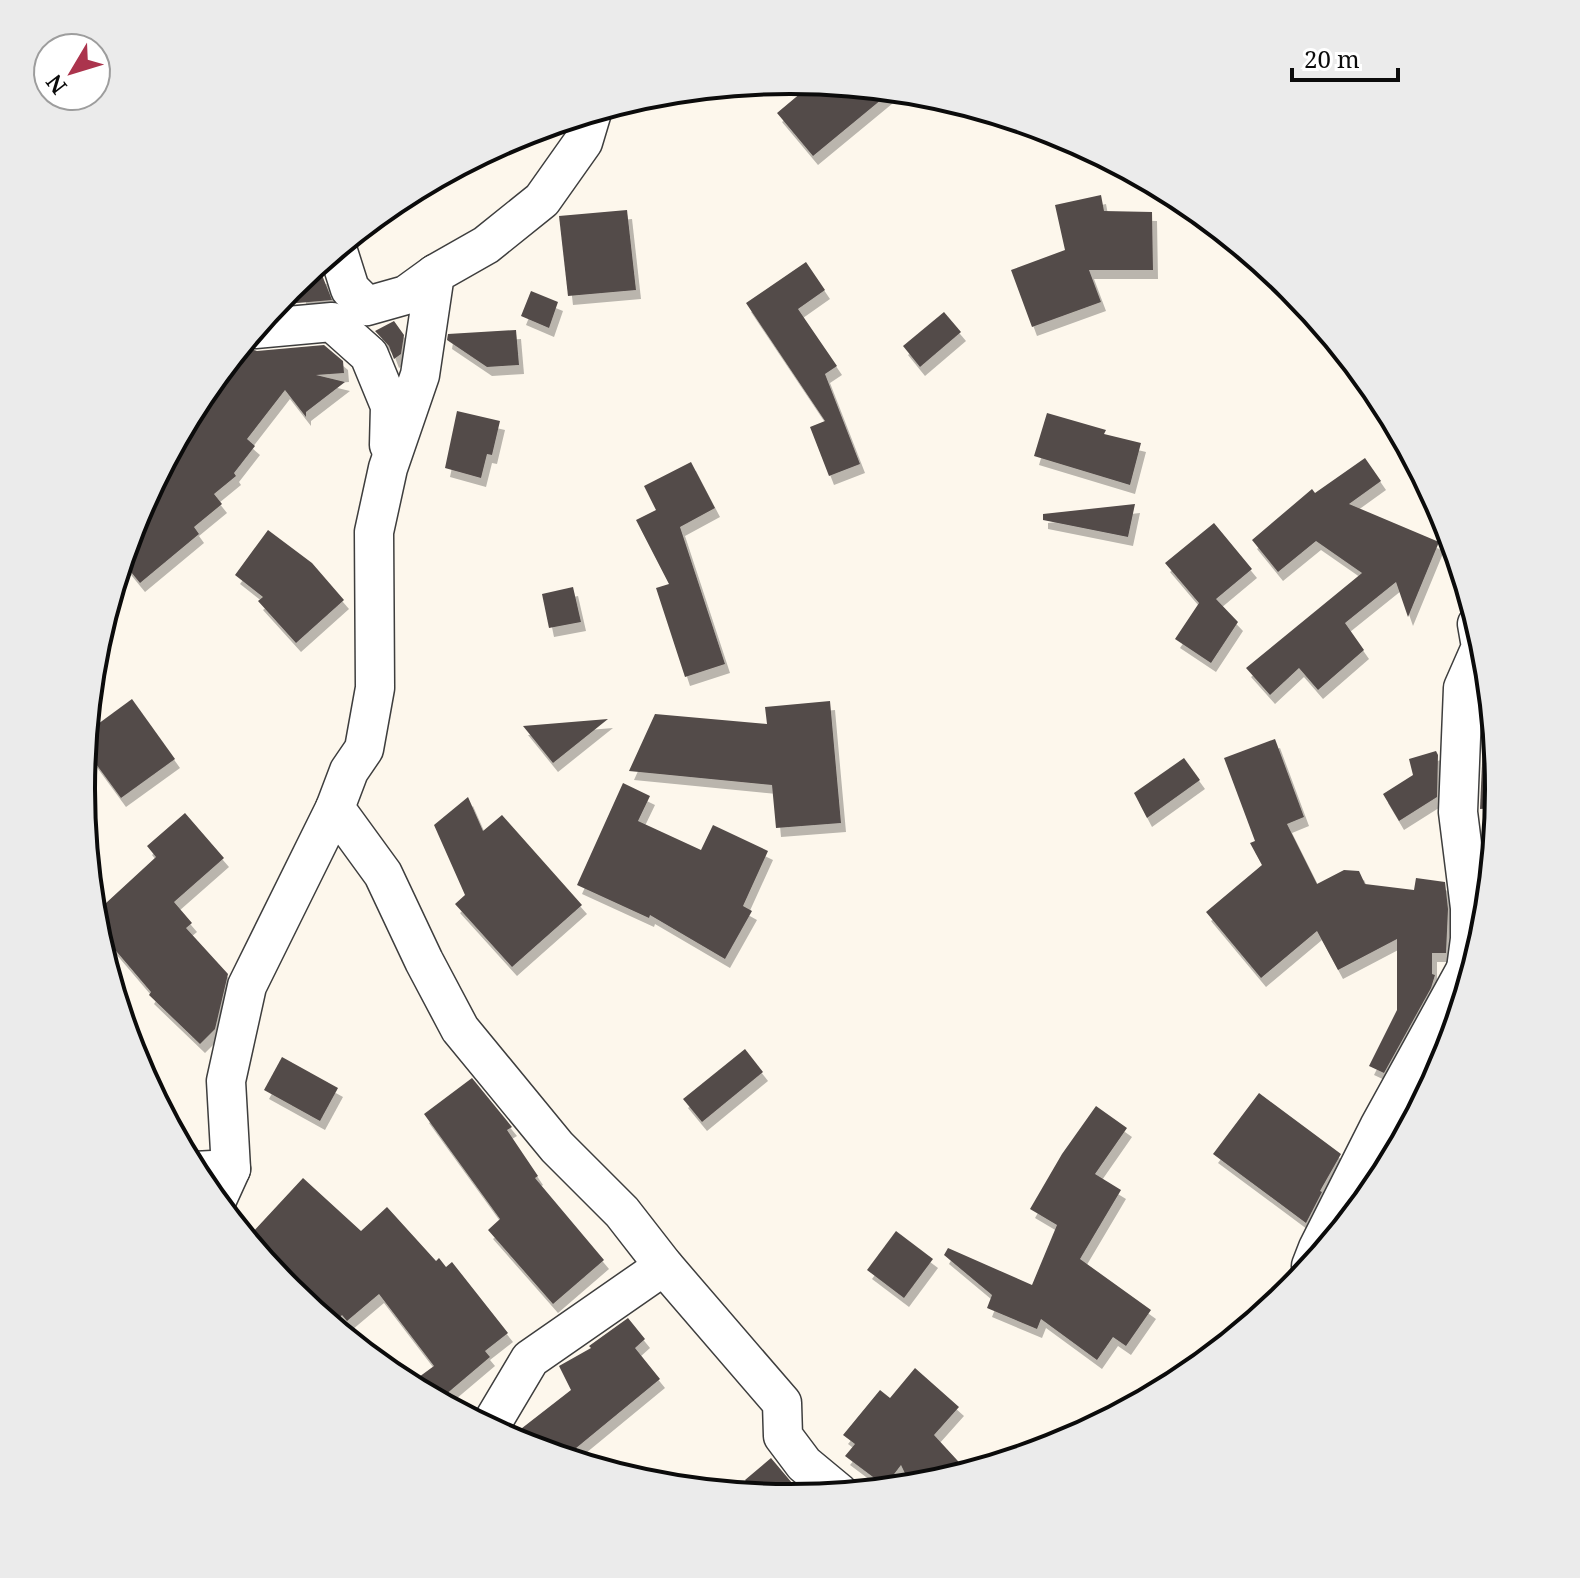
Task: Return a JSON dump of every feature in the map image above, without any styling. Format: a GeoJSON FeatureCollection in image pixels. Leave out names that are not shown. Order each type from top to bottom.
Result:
{"type":"FeatureCollection","features":[{"type":"Feature","properties":{"kind":"street"},"geometry":{"type":"LineString","coordinates":[[341,259],[350,289],[367,306],[406,295],[435,274],[486,245],[542,200],[583,142],[588,125]]}},
{"type":"Feature","properties":{"kind":"street"},"geometry":{"type":"LineString","coordinates":[[214,1178],[226,1081],[247,986],[335,808],[349,771],[364,749],[375,688],[374,532],[388,468],[420,375],[435,274]]}},
{"type":"Feature","properties":{"kind":"street"},"geometry":{"type":"LineString","coordinates":[[270,328],[332,322],[369,355],[390,406],[388,468]]}},
{"type":"Feature","properties":{"kind":"street"},"geometry":{"type":"LineString","coordinates":[[1470,933],[1470,908],[1458,812],[1463,688],[1474,664]]}},
{"type":"Feature","properties":{"kind":"street"},"geometry":{"type":"LineString","coordinates":[[335,808],[383,874],[460,1029],[557,1147],[622,1212],[664,1266],[782,1403],[783,1436],[804,1464],[827,1483]]}},
{"type":"Feature","properties":{"kind":"street"},"geometry":{"type":"LineString","coordinates":[[1328,1228],[1379,1127],[1450,1005]]}},
{"type":"Feature","properties":{"kind":"street"},"geometry":{"type":"LineString","coordinates":[[495,1418],[530,1359],[664,1266]]}},
{"type":"Feature","properties":{"kind":"building"},"geometry":{"type":"Polygon","coordinates":[[[799,94],[881,100],[813,156],[777,113],[799,94]]]}},
{"type":"Feature","properties":{"kind":"building"},"geometry":{"type":"Polygon","coordinates":[[[1101,195],[1104,211],[1152,212],[1153,270],[1089,270],[1101,302],[1032,327],[1011,270],[1065,250],[1055,205],[1101,195]]]}},
{"type":"Feature","properties":{"kind":"building"},"geometry":{"type":"Polygon","coordinates":[[[627,210],[636,290],[568,296],[559,216],[627,210]]]}},
{"type":"Feature","properties":{"kind":"building"},"geometry":{"type":"Polygon","coordinates":[[[806,262],[825,290],[798,309],[837,366],[825,374],[860,464],[829,476],[810,427],[825,421],[746,303],[806,262]]]}},
{"type":"Feature","properties":{"kind":"building"},"geometry":{"type":"Polygon","coordinates":[[[322,276],[332,300],[294,303],[322,276]]]}},
{"type":"Feature","properties":{"kind":"building"},"geometry":{"type":"Polygon","coordinates":[[[531,291],[558,302],[549,328],[521,316],[531,291]]]}},
{"type":"Feature","properties":{"kind":"building"},"geometry":{"type":"Polygon","coordinates":[[[944,312],[961,332],[920,367],[903,346],[944,312]]]}},
{"type":"Feature","properties":{"kind":"building"},"geometry":{"type":"Polygon","coordinates":[[[394,321],[404,335],[401,354],[394,359],[389,346],[375,331],[394,321]]]}},
{"type":"Feature","properties":{"kind":"building"},"geometry":{"type":"Polygon","coordinates":[[[516,330],[519,365],[487,367],[447,340],[448,334],[516,330]]]}},
{"type":"Feature","properties":{"kind":"building"},"geometry":{"type":"Polygon","coordinates":[[[324,345],[343,361],[344,373],[316,375],[345,382],[306,412],[306,417],[285,390],[247,439],[255,446],[234,473],[236,476],[214,494],[222,504],[194,527],[199,534],[140,583],[130,571],[148,523],[188,441],[239,366],[252,349],[324,345]]]}},
{"type":"Feature","properties":{"kind":"building"},"geometry":{"type":"Polygon","coordinates":[[[457,411],[500,421],[492,455],[487,454],[481,478],[445,468],[457,411]]]}},
{"type":"Feature","properties":{"kind":"building"},"geometry":{"type":"Polygon","coordinates":[[[1047,413],[1106,430],[1104,434],[1141,443],[1130,485],[1034,456],[1047,413]]]}},
{"type":"Feature","properties":{"kind":"building"},"geometry":{"type":"Polygon","coordinates":[[[1365,458],[1381,481],[1349,504],[1439,542],[1408,617],[1396,582],[1345,623],[1364,650],[1318,690],[1299,668],[1270,695],[1246,668],[1362,573],[1316,541],[1278,572],[1252,540],[1312,489],[1315,493],[1365,458]]]}},
{"type":"Feature","properties":{"kind":"building"},"geometry":{"type":"Polygon","coordinates":[[[691,462],[715,508],[680,527],[725,664],[685,677],[656,588],[669,584],[636,520],[656,510],[644,486],[691,462]]]}},
{"type":"Feature","properties":{"kind":"building"},"geometry":{"type":"Polygon","coordinates":[[[1135,504],[1128,537],[1043,520],[1043,514],[1135,504]]]}},
{"type":"Feature","properties":{"kind":"building"},"geometry":{"type":"Polygon","coordinates":[[[1214,523],[1252,569],[1216,599],[1238,622],[1211,663],[1175,639],[1199,603],[1165,563],[1214,523]]]}},
{"type":"Feature","properties":{"kind":"building"},"geometry":{"type":"Polygon","coordinates":[[[268,530],[312,563],[344,600],[296,643],[258,601],[263,597],[235,575],[268,530]]]}},
{"type":"Feature","properties":{"kind":"building"},"geometry":{"type":"Polygon","coordinates":[[[573,587],[581,622],[549,628],[542,594],[573,587]]]}},
{"type":"Feature","properties":{"kind":"building"},"geometry":{"type":"Polygon","coordinates":[[[132,699],[175,759],[121,798],[96,763],[98,724],[132,699]]]}},
{"type":"Feature","properties":{"kind":"building"},"geometry":{"type":"Polygon","coordinates":[[[830,701],[841,823],[776,828],[772,785],[629,771],[655,714],[767,724],[765,707],[830,701]]]}},
{"type":"Feature","properties":{"kind":"building"},"geometry":{"type":"Polygon","coordinates":[[[608,719],[553,763],[523,726],[608,719]]]}},
{"type":"Feature","properties":{"kind":"building"},"geometry":{"type":"Polygon","coordinates":[[[1483,737],[1485,809],[1480,809],[1483,737]]]}},
{"type":"Feature","properties":{"kind":"building"},"geometry":{"type":"Polygon","coordinates":[[[1275,739],[1304,817],[1287,824],[1317,884],[1344,870],[1359,871],[1365,884],[1414,890],[1416,878],[1445,882],[1448,909],[1446,953],[1432,953],[1432,974],[1435,975],[1431,988],[1384,1073],[1369,1066],[1397,1010],[1397,939],[1338,970],[1317,931],[1261,978],[1206,912],[1262,865],[1250,843],[1255,841],[1224,758],[1275,739]]]}},
{"type":"Feature","properties":{"kind":"building"},"geometry":{"type":"Polygon","coordinates":[[[1436,751],[1437,797],[1399,821],[1383,794],[1413,775],[1409,759],[1436,751]]]}},
{"type":"Feature","properties":{"kind":"building"},"geometry":{"type":"Polygon","coordinates":[[[1184,758],[1200,780],[1147,818],[1134,793],[1184,758]]]}},
{"type":"Feature","properties":{"kind":"building"},"geometry":{"type":"Polygon","coordinates":[[[623,783],[650,796],[638,821],[701,850],[713,825],[768,851],[743,906],[752,911],[725,959],[650,915],[649,918],[577,885],[623,783]]]}},
{"type":"Feature","properties":{"kind":"building"},"geometry":{"type":"Polygon","coordinates":[[[468,797],[483,831],[502,815],[582,905],[512,967],[455,904],[465,895],[434,825],[468,797]]]}},
{"type":"Feature","properties":{"kind":"building"},"geometry":{"type":"Polygon","coordinates":[[[185,813],[224,858],[174,902],[192,923],[186,928],[228,974],[215,1029],[200,1044],[149,995],[151,992],[114,948],[105,904],[156,857],[147,846],[185,813]]]}},
{"type":"Feature","properties":{"kind":"building"},"geometry":{"type":"Polygon","coordinates":[[[745,1049],[763,1072],[702,1122],[683,1099],[745,1049]]]}},
{"type":"Feature","properties":{"kind":"building"},"geometry":{"type":"Polygon","coordinates":[[[282,1057],[338,1088],[320,1121],[264,1090],[282,1057]]]}},
{"type":"Feature","properties":{"kind":"building"},"geometry":{"type":"Polygon","coordinates":[[[472,1078],[512,1127],[507,1130],[538,1176],[535,1178],[604,1260],[553,1304],[488,1230],[500,1219],[424,1114],[472,1078]]]}},
{"type":"Feature","properties":{"kind":"building"},"geometry":{"type":"Polygon","coordinates":[[[1259,1093],[1341,1154],[1306,1223],[1213,1154],[1259,1093]]]}},
{"type":"Feature","properties":{"kind":"building"},"geometry":{"type":"Polygon","coordinates":[[[1096,1106],[1127,1128],[1095,1174],[1121,1190],[1080,1259],[1151,1310],[1126,1346],[1113,1337],[1097,1360],[1041,1319],[1037,1329],[987,1308],[992,1295],[944,1255],[948,1248],[1032,1285],[1057,1225],[1030,1209],[1062,1154],[1096,1106]]]}},
{"type":"Feature","properties":{"kind":"building"},"geometry":{"type":"Polygon","coordinates":[[[303,1178],[361,1231],[387,1207],[436,1261],[439,1258],[446,1267],[452,1262],[508,1333],[485,1351],[490,1357],[447,1393],[419,1377],[434,1366],[379,1294],[347,1321],[342,1315],[339,1318],[254,1231],[303,1178]]]}},
{"type":"Feature","properties":{"kind":"building"},"geometry":{"type":"Polygon","coordinates":[[[896,1231],[933,1259],[904,1298],[867,1270],[896,1231]]]}},
{"type":"Feature","properties":{"kind":"building"},"geometry":{"type":"Polygon","coordinates":[[[628,1318],[645,1339],[635,1348],[660,1379],[575,1449],[520,1429],[571,1390],[559,1366],[591,1348],[589,1346],[628,1318]]]}},
{"type":"Feature","properties":{"kind":"building"},"geometry":{"type":"Polygon","coordinates":[[[915,1368],[959,1407],[934,1435],[959,1463],[905,1474],[901,1465],[892,1476],[875,1479],[845,1456],[855,1444],[843,1435],[880,1390],[890,1398],[915,1368]]]}},
{"type":"Feature","properties":{"kind":"building"},"geometry":{"type":"Polygon","coordinates":[[[771,1458],[793,1484],[748,1483],[745,1480],[771,1458]]]}}]}
